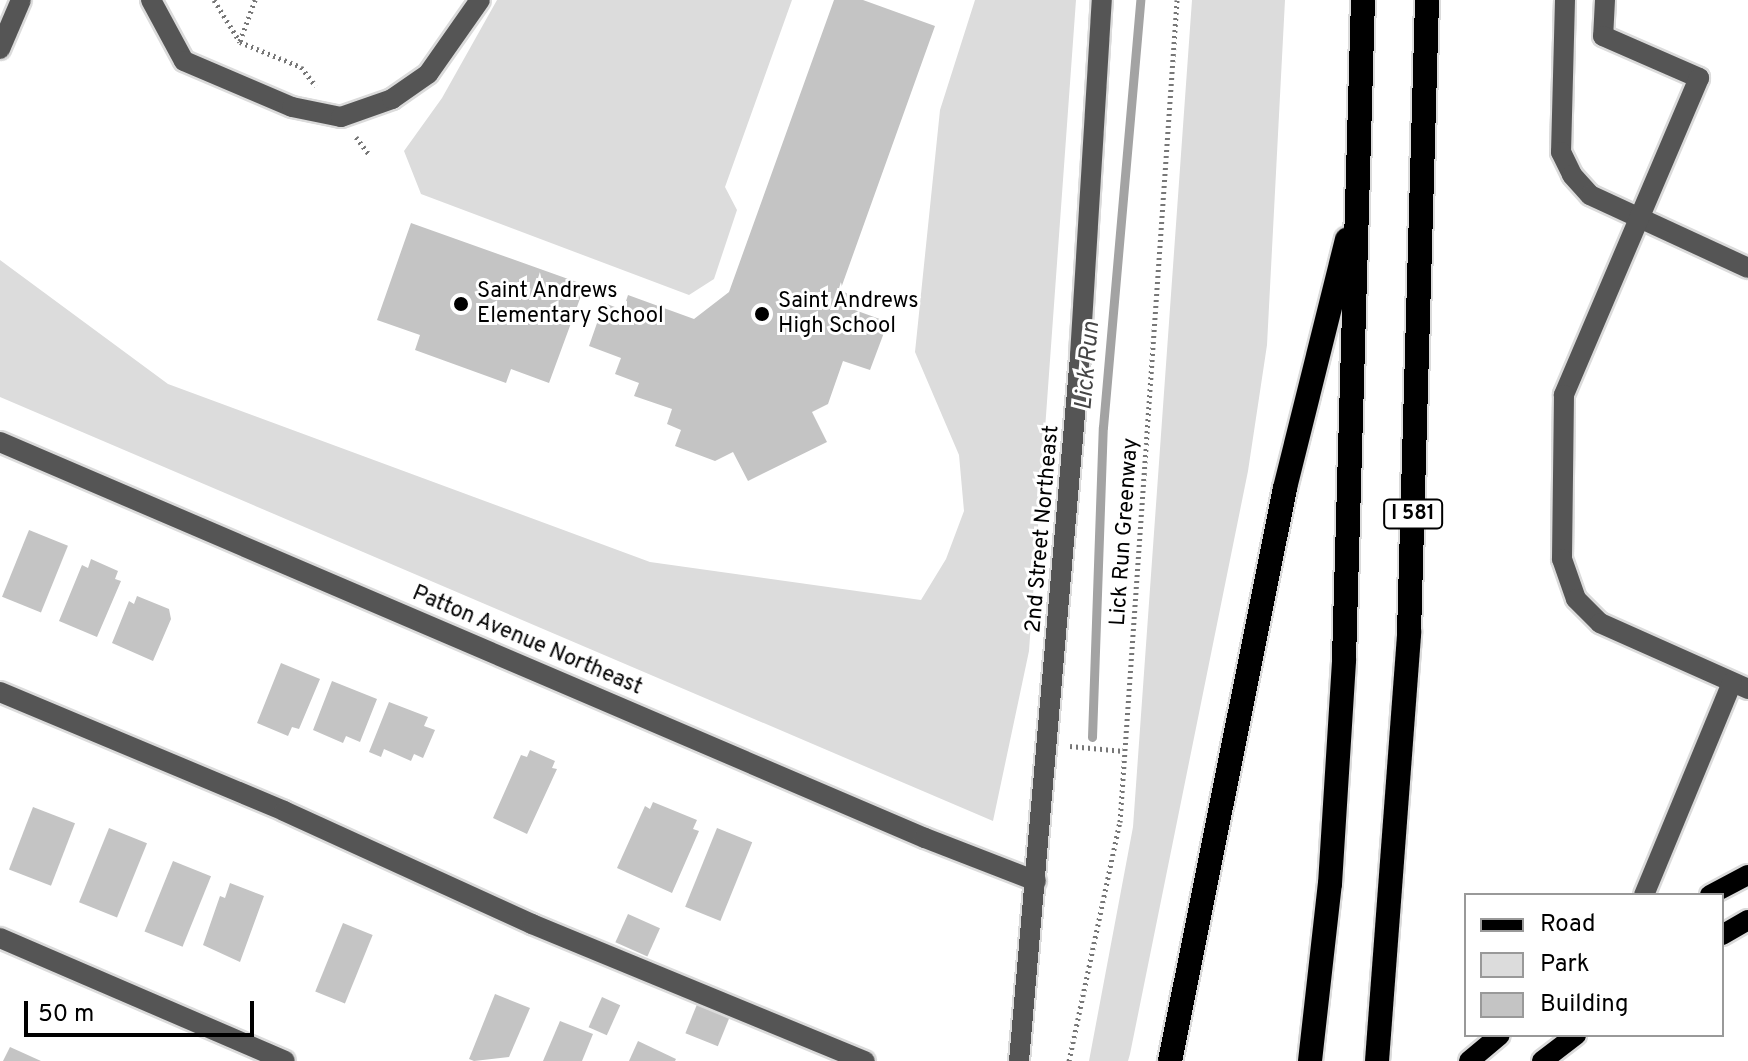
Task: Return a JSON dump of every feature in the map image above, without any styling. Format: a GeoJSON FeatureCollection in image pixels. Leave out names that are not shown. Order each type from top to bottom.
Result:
{"type":"FeatureCollection","features":[{"type":"Feature","properties":{"kind":"highway"},"geometry":{"type":"LineString","coordinates":[[1310,1061],[1330,884],[1344,659],[1363,0]]}},
{"type":"Feature","properties":{"kind":"highway","name":"I 581"},"geometry":{"type":"LineString","coordinates":[[1377,1061],[1409,633],[1427,0]]}},
{"type":"Feature","properties":{"kind":"highway"},"geometry":{"type":"LineString","coordinates":[[1170,1061],[1179,996],[1285,488],[1358,195]]}},
{"type":"Feature","properties":{"kind":"highway"},"geometry":{"type":"LineString","coordinates":[[1159,1061],[1179,996]]}},
{"type":"Feature","properties":{"kind":"main road"},"geometry":{"type":"LineString","coordinates":[[1714,893],[1748,875]]}},
{"type":"Feature","properties":{"kind":"main road"},"geometry":{"type":"LineString","coordinates":[[1724,934],[1748,920]]}},
{"type":"Feature","properties":{"kind":"main road"},"geometry":{"type":"LineString","coordinates":[[1469,1061],[1498,1037]]}},
{"type":"Feature","properties":{"kind":"main road"},"geometry":{"type":"LineString","coordinates":[[1542,1061],[1573,1037]]}},
{"type":"Feature","properties":{"kind":"street"},"geometry":{"type":"LineString","coordinates":[[3,36],[21,0]]}},
{"type":"Feature","properties":{"kind":"street"},"geometry":{"type":"LineString","coordinates":[[151,0],[184,61],[304,111],[341,117],[392,99],[428,74],[480,0]]}},
{"type":"Feature","properties":{"kind":"street","name":"2nd Street Northeast"},"geometry":{"type":"LineString","coordinates":[[1019,1061],[1080,356],[1102,0]]}},
{"type":"Feature","properties":{"kind":"street"},"geometry":{"type":"LineString","coordinates":[[1565,0],[1561,152],[1590,195],[1638,220],[1748,268]]}},
{"type":"Feature","properties":{"kind":"street"},"geometry":{"type":"LineString","coordinates":[[1605,0],[1603,36],[1699,78],[1564,395],[1562,559],[1576,599],[1600,623],[1740,686],[1645,893]]}},
{"type":"Feature","properties":{"kind":"street","name":"Patton Avenue Northeast"},"geometry":{"type":"LineString","coordinates":[[0,442],[1036,881]]}},
{"type":"Feature","properties":{"kind":"street"},"geometry":{"type":"LineString","coordinates":[[0,692],[313,823],[532,924],[865,1061]]}},
{"type":"Feature","properties":{"kind":"street"},"geometry":{"type":"LineString","coordinates":[[0,938],[285,1061]]}},
{"type":"Feature","properties":{"kind":"path"},"geometry":{"type":"LineString","coordinates":[[214,0],[240,42],[301,67],[369,154]]}},
{"type":"Feature","properties":{"kind":"path"},"geometry":{"type":"LineString","coordinates":[[240,42],[255,0]]}},
{"type":"Feature","properties":{"kind":"path","name":"Lick Run Greenway"},"geometry":{"type":"LineString","coordinates":[[1069,1061],[1118,835],[1177,0]]}},
{"type":"Feature","properties":{"kind":"path"},"geometry":{"type":"LineString","coordinates":[[1074,746],[1124,751]]}},
{"type":"Feature","properties":{"kind":"green space"},"geometry":{"type":"Polygon","coordinates":[[[497,0],[792,0],[725,187],[737,210],[714,279],[689,295],[421,194],[404,151],[442,98],[497,0]]]}},
{"type":"Feature","properties":{"kind":"green space"},"geometry":{"type":"Polygon","coordinates":[[[975,0],[1076,0],[1029,651],[993,821],[0,397],[0,260],[168,384],[650,562],[921,600],[946,559],[964,511],[959,455],[915,352],[940,110],[975,0]]]}},
{"type":"Feature","properties":{"kind":"green space"},"geometry":{"type":"Polygon","coordinates":[[[1192,0],[1285,0],[1267,345],[1248,471],[1130,1054],[1128,1061],[1089,1061],[1133,827],[1192,0]]]}},
{"type":"Feature","properties":{"kind":"building"},"geometry":{"type":"Polygon","coordinates":[[[834,0],[863,0],[935,26],[840,291],[856,296],[852,309],[888,322],[870,370],[843,361],[828,404],[812,412],[827,442],[748,481],[733,452],[715,461],[675,446],[681,430],[667,424],[672,409],[634,396],[639,383],[615,374],[621,358],[589,346],[604,303],[623,310],[628,295],[694,319],[729,292],[834,0]]]}},
{"type":"Feature","properties":{"kind":"building"},"geometry":{"type":"Polygon","coordinates":[[[411,223],[585,285],[549,383],[511,369],[506,383],[415,350],[420,335],[377,320],[411,223]]]}},
{"type":"Feature","properties":{"kind":"building"},"geometry":{"type":"Polygon","coordinates":[[[29,530],[68,546],[41,612],[2,597],[29,530]]]}},
{"type":"Feature","properties":{"kind":"building"},"geometry":{"type":"Polygon","coordinates":[[[91,559],[118,571],[115,579],[121,581],[97,637],[59,621],[82,565],[88,568],[91,559]]]}},
{"type":"Feature","properties":{"kind":"building"},"geometry":{"type":"Polygon","coordinates":[[[137,596],[169,609],[171,619],[153,661],[112,643],[129,601],[134,604],[137,596]]]}},
{"type":"Feature","properties":{"kind":"building"},"geometry":{"type":"Polygon","coordinates":[[[281,663],[320,679],[299,729],[292,727],[288,736],[257,723],[281,663]]]}},
{"type":"Feature","properties":{"kind":"building"},"geometry":{"type":"Polygon","coordinates":[[[332,681],[377,699],[360,742],[346,736],[343,743],[313,730],[332,681]]]}},
{"type":"Feature","properties":{"kind":"building"},"geometry":{"type":"Polygon","coordinates":[[[389,702],[428,717],[424,726],[435,730],[423,758],[414,754],[411,761],[384,749],[381,757],[369,752],[389,702]]]}},
{"type":"Feature","properties":{"kind":"building"},"geometry":{"type":"Polygon","coordinates":[[[530,750],[555,761],[552,768],[557,769],[527,834],[493,818],[521,755],[527,757],[530,750]]]}},
{"type":"Feature","properties":{"kind":"building"},"geometry":{"type":"Polygon","coordinates":[[[653,802],[697,820],[693,829],[699,831],[672,893],[617,868],[645,806],[650,809],[653,802]]]}},
{"type":"Feature","properties":{"kind":"building"},"geometry":{"type":"Polygon","coordinates":[[[33,807],[75,823],[51,886],[9,870],[33,807]]]}},
{"type":"Feature","properties":{"kind":"building"},"geometry":{"type":"Polygon","coordinates":[[[109,828],[147,843],[117,918],[79,902],[109,828]]]}},
{"type":"Feature","properties":{"kind":"building"},"geometry":{"type":"Polygon","coordinates":[[[717,828],[752,842],[720,921],[685,907],[717,828]]]}},
{"type":"Feature","properties":{"kind":"building"},"geometry":{"type":"Polygon","coordinates":[[[173,861],[211,876],[183,947],[145,931],[173,861]]]}},
{"type":"Feature","properties":{"kind":"building"},"geometry":{"type":"Polygon","coordinates":[[[230,883],[264,896],[240,962],[203,945],[220,896],[225,898],[230,883]]]}},
{"type":"Feature","properties":{"kind":"building"},"geometry":{"type":"Polygon","coordinates":[[[628,914],[660,928],[647,957],[615,942],[628,914]]]}},
{"type":"Feature","properties":{"kind":"building"},"geometry":{"type":"Polygon","coordinates":[[[343,923],[373,935],[345,1004],[315,992],[343,923]]]}},
{"type":"Feature","properties":{"kind":"building"},"geometry":{"type":"Polygon","coordinates":[[[495,994],[530,1008],[509,1057],[474,1061],[469,1059],[495,994]]]}},
{"type":"Feature","properties":{"kind":"building"},"geometry":{"type":"Polygon","coordinates":[[[602,997],[620,1005],[607,1035],[589,1027],[602,997]]]}},
{"type":"Feature","properties":{"kind":"building"},"geometry":{"type":"Polygon","coordinates":[[[700,997],[732,1010],[718,1046],[685,1033],[700,997]]]}},
{"type":"Feature","properties":{"kind":"building"},"geometry":{"type":"Polygon","coordinates":[[[560,1021],[593,1034],[582,1061],[543,1061],[560,1021]]]}},
{"type":"Feature","properties":{"kind":"building"},"geometry":{"type":"Polygon","coordinates":[[[638,1041],[676,1059],[675,1061],[629,1061],[638,1041]]]}},
{"type":"Feature","properties":{"kind":"building"},"geometry":{"type":"Polygon","coordinates":[[[10,1047],[41,1061],[3,1061],[10,1047]]]}},
{"type":"Feature","properties":{"kind":"waterway","name":"Lick Run"},"geometry":{"type":"LineString","coordinates":[[1092,737],[1103,427],[1140,0]]}},
{"type":"Feature","properties":{"kind":"place","name":"Saint Andrews Elementary School"},"geometry":{"type":"Point","coordinates":[461,304]}},
{"type":"Feature","properties":{"kind":"place","name":"Saint Andrews High School"},"geometry":{"type":"Point","coordinates":[762,314]}}]}
